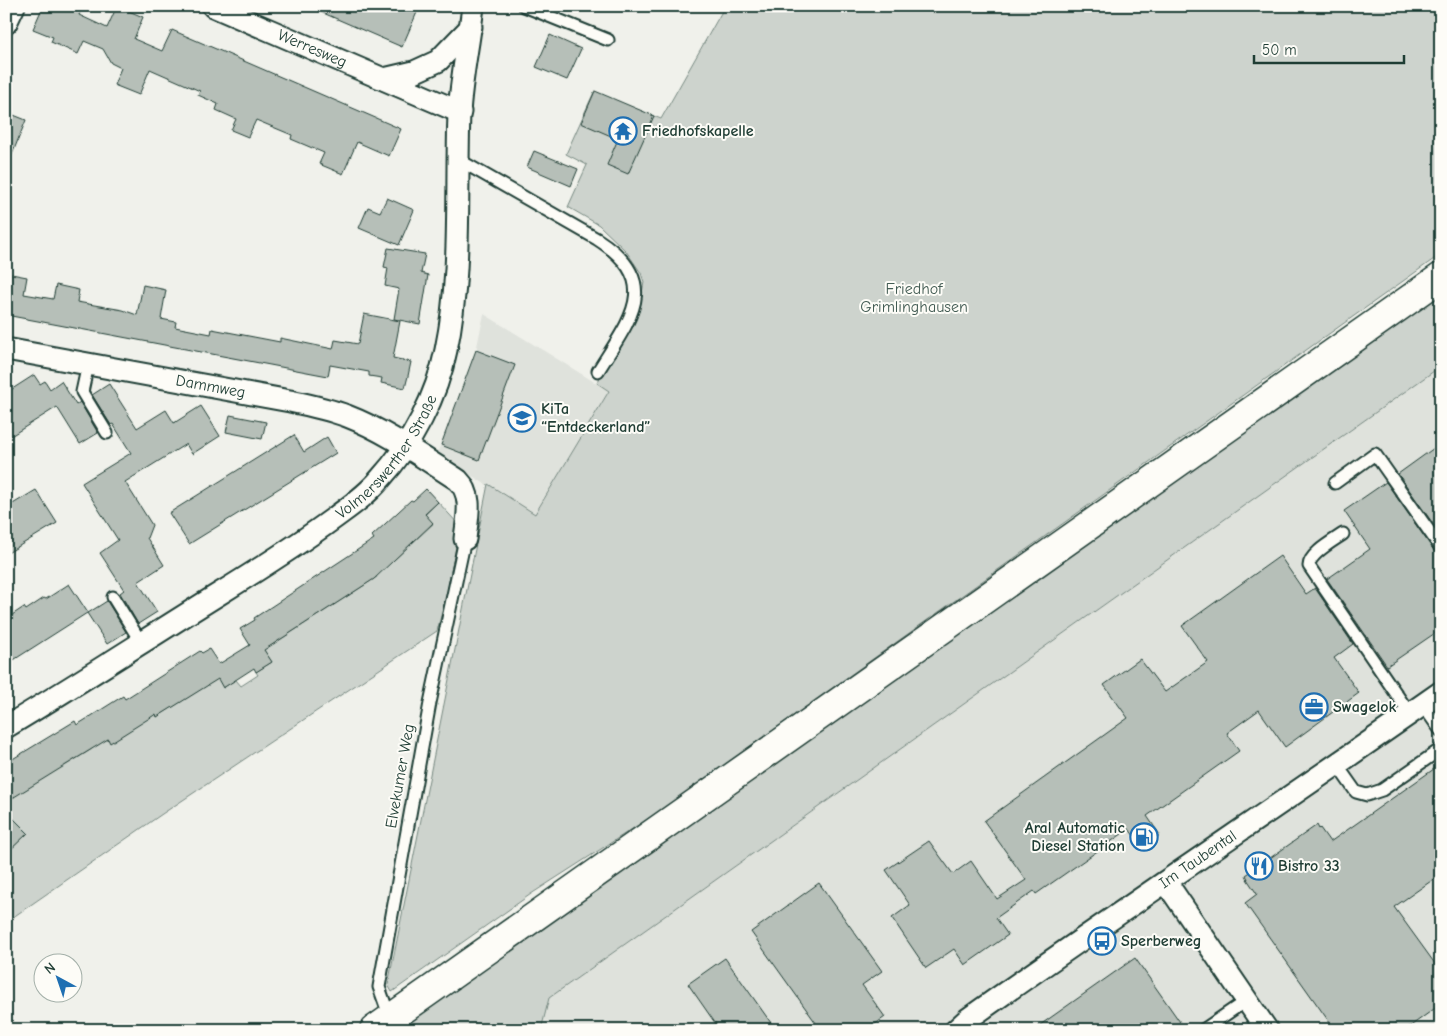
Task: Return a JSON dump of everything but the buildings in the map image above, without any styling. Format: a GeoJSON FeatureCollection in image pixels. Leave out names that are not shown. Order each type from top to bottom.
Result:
{"type":"FeatureCollection","features":[{"type":"Feature","properties":{"kind":"main road"},"geometry":{"type":"LineString","coordinates":[[382,1024],[1441,278]]}},
{"type":"Feature","properties":{"kind":"street"},"geometry":{"type":"LineString","coordinates":[[6,23],[14,6]]}},
{"type":"Feature","properties":{"kind":"street","name":"Werresweg"},"geometry":{"type":"LineString","coordinates":[[213,6],[460,112]]}},
{"type":"Feature","properties":{"kind":"street"},"geometry":{"type":"LineString","coordinates":[[384,79],[414,72],[438,61],[472,16]]}},
{"type":"Feature","properties":{"kind":"street","name":"Volmerswerther Straße"},"geometry":{"type":"LineString","coordinates":[[6,727],[142,644],[297,545],[352,505],[380,479],[406,446],[431,398],[446,352],[454,303],[460,112],[472,16]]}},
{"type":"Feature","properties":{"kind":"street","name":"Dammweg"},"geometry":{"type":"LineString","coordinates":[[6,349],[290,401],[326,409],[370,426],[406,446],[458,480],[464,486],[468,500],[465,539]]}},
{"type":"Feature","properties":{"kind":"street","name":"Im Taubental"},"geometry":{"type":"LineString","coordinates":[[967,1026],[1093,930],[1166,882],[1441,692]]}},
{"type":"Feature","properties":{"kind":"street"},"geometry":{"type":"LineString","coordinates":[[1166,882],[1267,1030]]}},
{"type":"Feature","properties":{"kind":"lane"},"geometry":{"type":"LineString","coordinates":[[524,6],[608,40]]}},
{"type":"Feature","properties":{"kind":"lane"},"geometry":{"type":"LineString","coordinates":[[459,160],[597,239],[613,250],[625,263],[636,282],[635,305],[630,319],[598,371]]}},
{"type":"Feature","properties":{"kind":"lane"},"geometry":{"type":"LineString","coordinates":[[88,364],[82,392],[107,433]]}},
{"type":"Feature","properties":{"kind":"lane"},"geometry":{"type":"LineString","coordinates":[[1335,483],[1375,454],[1441,548]]}},
{"type":"Feature","properties":{"kind":"lane"},"geometry":{"type":"LineString","coordinates":[[1343,534],[1313,556],[1309,561],[1309,566],[1416,709],[1441,731]]}},
{"type":"Feature","properties":{"kind":"lane","name":"Elvekumer Weg"},"geometry":{"type":"LineString","coordinates":[[382,1024],[380,987],[430,703],[465,539]]}},
{"type":"Feature","properties":{"kind":"lane"},"geometry":{"type":"LineString","coordinates":[[113,597],[142,644]]}},
{"type":"Feature","properties":{"kind":"lane"},"geometry":{"type":"LineString","coordinates":[[1337,765],[1356,792],[1368,795],[1382,790],[1441,749]]}},
{"type":"Feature","properties":{"kind":"lane"},"geometry":{"type":"LineString","coordinates":[[1203,1030],[1247,1000]]}},
{"type":"Feature","properties":{"kind":"shaded area","name":"KiTa “Entdeckerland”"},"geometry":{"type":"Polygon","coordinates":[[[484,314],[609,391],[535,515],[437,454],[476,351],[484,314]]]}},
{"type":"Feature","properties":{"kind":"shaded area"},"geometry":{"type":"Polygon","coordinates":[[[1441,366],[1441,1030],[541,1030],[549,998],[1441,366]]]}},
{"type":"Feature","properties":{"kind":"green space","name":"Friedhof Grimlinghausen"},"geometry":{"type":"Polygon","coordinates":[[[725,6],[1441,6],[1441,254],[654,815],[531,894],[392,992],[388,985],[488,484],[535,514],[609,391],[597,383],[639,310],[644,282],[641,273],[626,251],[599,225],[568,207],[587,165],[566,154],[594,92],[661,119],[725,6]]]}},
{"type":"Feature","properties":{"kind":"green space"},"geometry":{"type":"Polygon","coordinates":[[[1441,294],[1441,366],[549,998],[541,1030],[403,1030],[417,1016],[1441,294]]]}},
{"type":"Feature","properties":{"kind":"green space"},"geometry":{"type":"Polygon","coordinates":[[[438,502],[460,526],[447,593],[437,631],[162,814],[6,922],[6,854],[28,833],[6,811],[6,806],[11,801],[6,796],[58,760],[63,767],[92,749],[104,733],[110,742],[151,707],[157,717],[218,678],[224,687],[236,680],[241,686],[258,675],[256,672],[272,662],[257,640],[272,645],[377,577],[370,566],[394,560],[433,524],[425,515],[438,502]]]}},
{"type":"Feature","properties":{"kind":"place","name":"Friedhofskapelle"},"geometry":{"type":"Point","coordinates":[623,131]}},
{"type":"Feature","properties":{"kind":"place","name":"KiTa “Entdeckerland”"},"geometry":{"type":"Point","coordinates":[522,418]}},
{"type":"Feature","properties":{"kind":"place","name":"Swagelok"},"geometry":{"type":"Point","coordinates":[1314,707]}},
{"type":"Feature","properties":{"kind":"place","name":"Aral Automatic Diesel Station"},"geometry":{"type":"Point","coordinates":[1144,837]}},
{"type":"Feature","properties":{"kind":"place","name":"Bistro 33"},"geometry":{"type":"Point","coordinates":[1259,866]}},
{"type":"Feature","properties":{"kind":"place","name":"Sperberweg"},"geometry":{"type":"Point","coordinates":[1102,941]}}]}
